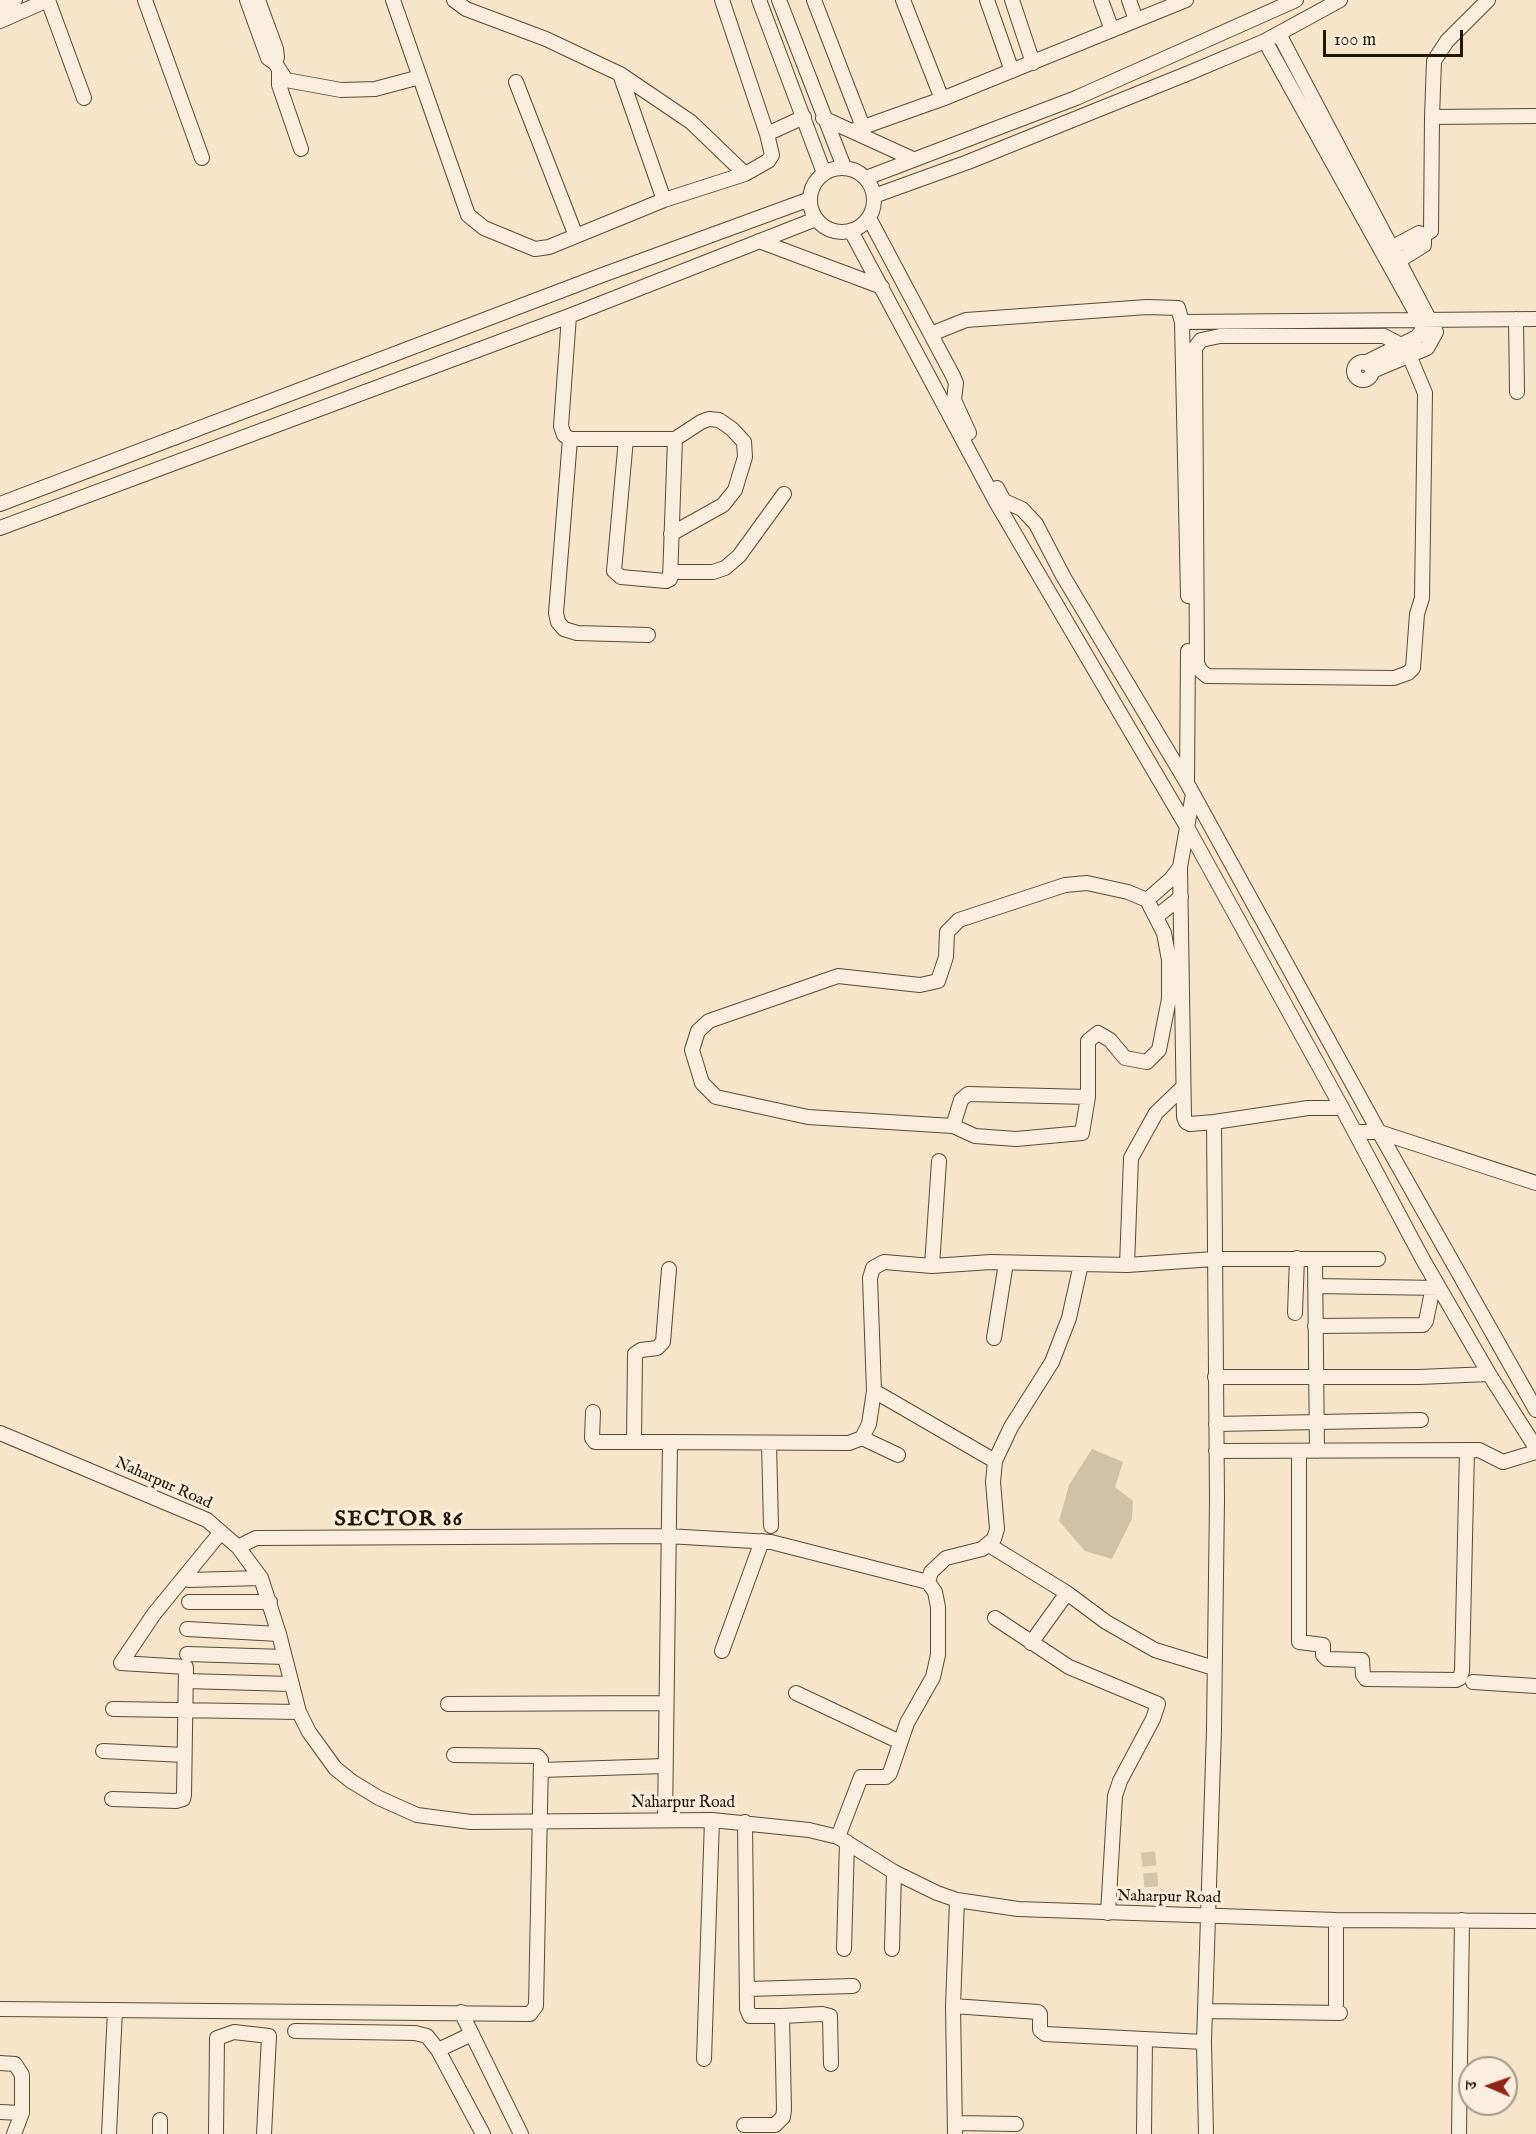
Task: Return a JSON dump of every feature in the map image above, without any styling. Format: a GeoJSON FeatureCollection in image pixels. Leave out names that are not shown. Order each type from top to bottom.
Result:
{"type":"FeatureCollection","features":[{"type":"Feature","properties":{"kind":"street"},"geometry":{"type":"LineString","coordinates":[[0,6],[15,0]]}},
{"type":"Feature","properties":{"kind":"street"},"geometry":{"type":"LineString","coordinates":[[0,21],[48,0],[84,98]]}},
{"type":"Feature","properties":{"kind":"street"},"geometry":{"type":"LineString","coordinates":[[145,0],[201,158]]}},
{"type":"Feature","properties":{"kind":"street"},"geometry":{"type":"LineString","coordinates":[[247,0],[268,58],[286,80],[350,90],[389,87],[420,77]]}},
{"type":"Feature","properties":{"kind":"street"},"geometry":{"type":"LineString","coordinates":[[258,0],[276,49],[279,85],[301,149]]}},
{"type":"Feature","properties":{"kind":"street"},"geometry":{"type":"LineString","coordinates":[[393,0],[468,215],[473,221],[518,244],[534,249],[549,248],[664,200],[746,174],[768,161],[771,155],[767,134],[723,0]]}},
{"type":"Feature","properties":{"kind":"street"},"geometry":{"type":"LineString","coordinates":[[454,0],[466,9],[546,39],[620,74],[692,123],[746,174]]}},
{"type":"Feature","properties":{"kind":"street"},"geometry":{"type":"LineString","coordinates":[[759,0],[824,173]]}},
{"type":"Feature","properties":{"kind":"street"},"geometry":{"type":"LineString","coordinates":[[779,0],[844,167]]}},
{"type":"Feature","properties":{"kind":"street"},"geometry":{"type":"LineString","coordinates":[[814,0],[858,129]]}},
{"type":"Feature","properties":{"kind":"street"},"geometry":{"type":"LineString","coordinates":[[903,0],[942,99]]}},
{"type":"Feature","properties":{"kind":"street"},"geometry":{"type":"LineString","coordinates":[[987,0],[1012,71]]}},
{"type":"Feature","properties":{"kind":"street"},"geometry":{"type":"LineString","coordinates":[[1012,0],[1033,63]]}},
{"type":"Feature","properties":{"kind":"street"},"geometry":{"type":"LineString","coordinates":[[1101,0],[1112,30]]}},
{"type":"Feature","properties":{"kind":"street"},"geometry":{"type":"LineString","coordinates":[[1129,0],[1136,20]]}},
{"type":"Feature","properties":{"kind":"street"},"geometry":{"type":"LineString","coordinates":[[858,129],[942,99],[1186,0]]}},
{"type":"Feature","properties":{"kind":"street"},"geometry":{"type":"LineString","coordinates":[[866,178],[1076,98],[1296,0]]}},
{"type":"Feature","properties":{"kind":"street"},"geometry":{"type":"LineString","coordinates":[[874,196],[968,162],[1265,41],[1340,0]]}},
{"type":"Feature","properties":{"kind":"street"},"geometry":{"type":"LineString","coordinates":[[1425,235],[1431,231],[1434,61],[1447,41],[1488,0]]}},
{"type":"Feature","properties":{"kind":"street"},"geometry":{"type":"LineString","coordinates":[[998,29],[1018,23]]}},
{"type":"Feature","properties":{"kind":"street"},"geometry":{"type":"LineString","coordinates":[[1279,34],[1400,260],[1426,320]]}},
{"type":"Feature","properties":{"kind":"street"},"geometry":{"type":"LineString","coordinates":[[1265,41],[1426,320],[1436,332],[1427,348],[1405,350],[1368,367]]}},
{"type":"Feature","properties":{"kind":"street"},"geometry":{"type":"LineString","coordinates":[[620,74],[664,200]]}},
{"type":"Feature","properties":{"kind":"street"},"geometry":{"type":"LineString","coordinates":[[516,82],[576,236]]}},
{"type":"Feature","properties":{"kind":"street"},"geometry":{"type":"LineString","coordinates":[[1432,117],[1536,116]]}},
{"type":"Feature","properties":{"kind":"street"},"geometry":{"type":"LineString","coordinates":[[767,134],[804,117]]}},
{"type":"Feature","properties":{"kind":"street"},"geometry":{"type":"LineString","coordinates":[[824,118],[858,129],[913,159]]}},
{"type":"Feature","properties":{"kind":"street"},"geometry":{"type":"LineString","coordinates":[[816,149],[833,143]]}},
{"type":"Feature","properties":{"kind":"street"},"geometry":{"type":"LineString","coordinates":[[844,167],[866,178],[874,196],[869,218],[852,231],[832,230],[816,219],[810,199],[812,189],[824,173],[844,167]]}},
{"type":"Feature","properties":{"kind":"street"},"geometry":{"type":"LineString","coordinates":[[0,504],[522,305],[810,199]]}},
{"type":"Feature","properties":{"kind":"street"},"geometry":{"type":"LineString","coordinates":[[869,218],[953,376],[956,383],[954,400],[1005,501],[1022,509],[1036,524],[1063,576],[1190,788],[1379,1132],[1536,1410]]}},
{"type":"Feature","properties":{"kind":"street"},"geometry":{"type":"LineString","coordinates":[[0,528],[569,316],[816,219]]}},
{"type":"Feature","properties":{"kind":"street"},"geometry":{"type":"LineString","coordinates":[[852,231],[996,502],[1187,827],[1355,1132],[1436,1287],[1536,1450],[1503,1462],[1483,1451],[1467,1450],[1216,1451]]}},
{"type":"Feature","properties":{"kind":"street"},"geometry":{"type":"LineString","coordinates":[[1393,247],[1419,233],[1425,235]]}},
{"type":"Feature","properties":{"kind":"street"},"geometry":{"type":"LineString","coordinates":[[1400,260],[1424,245],[1425,235]]}},
{"type":"Feature","properties":{"kind":"street"},"geometry":{"type":"LineString","coordinates":[[759,241],[882,287]]}},
{"type":"Feature","properties":{"kind":"street"},"geometry":{"type":"LineString","coordinates":[[522,305],[532,329]]}},
{"type":"Feature","properties":{"kind":"street"},"geometry":{"type":"LineString","coordinates":[[931,334],[966,320],[1147,307],[1175,306],[1180,310],[1190,788],[1187,827],[1180,867],[1183,1087],[1186,1122],[1190,1124],[1214,1122],[1298,1109],[1342,1108]]}},
{"type":"Feature","properties":{"kind":"street"},"geometry":{"type":"LineString","coordinates":[[569,316],[561,426],[564,435],[570,439],[675,439],[700,422],[719,420],[740,435],[744,442],[745,457],[735,490],[723,505],[672,534]]}},
{"type":"Feature","properties":{"kind":"street"},"geometry":{"type":"LineString","coordinates":[[1516,319],[1517,392]]}},
{"type":"Feature","properties":{"kind":"street"},"geometry":{"type":"LineString","coordinates":[[1182,322],[1536,319]]}},
{"type":"Feature","properties":{"kind":"street"},"geometry":{"type":"LineString","coordinates":[[1220,336],[1384,336],[1405,350],[1425,393],[1422,598],[1417,615],[1413,668],[1408,673],[1394,678],[1207,676],[1197,664],[1195,360],[1197,343],[1208,337],[1220,336]]}},
{"type":"Feature","properties":{"kind":"street"},"geometry":{"type":"LineString","coordinates":[[570,439],[556,613],[558,622],[564,629],[577,633],[648,635]]}},
{"type":"Feature","properties":{"kind":"street"},"geometry":{"type":"LineString","coordinates":[[626,439],[614,571],[621,577],[666,581],[670,579],[675,439]]}},
{"type":"Feature","properties":{"kind":"street"},"geometry":{"type":"LineString","coordinates":[[670,572],[713,572],[725,568],[739,556],[784,494]]}},
{"type":"Feature","properties":{"kind":"street"},"geometry":{"type":"LineString","coordinates":[[1147,900],[1171,879],[1180,867]]}},
{"type":"Feature","properties":{"kind":"street"},"geometry":{"type":"LineString","coordinates":[[1087,883],[1128,892],[1147,900],[1164,933],[1169,960],[1169,999],[1159,1050],[1147,1062],[1125,1058],[1110,1040],[1098,1033],[1088,1041],[1088,1097],[1082,1133],[1016,1140],[975,1136],[953,1126],[808,1117],[716,1097],[702,1083],[692,1050],[698,1031],[709,1021],[838,976],[920,985],[938,981],[946,957],[947,932],[959,920],[1065,885],[1087,883]]}},
{"type":"Feature","properties":{"kind":"street"},"geometry":{"type":"LineString","coordinates":[[1156,917],[1180,897]]}},
{"type":"Feature","properties":{"kind":"street"},"geometry":{"type":"LineString","coordinates":[[1127,1265],[1131,1158],[1156,1113],[1183,1087]]}},
{"type":"Feature","properties":{"kind":"street"},"geometry":{"type":"LineString","coordinates":[[953,1126],[961,1100],[968,1094],[1088,1097]]}},
{"type":"Feature","properties":{"kind":"street"},"geometry":{"type":"LineString","coordinates":[[1206,2134],[1204,2042],[1214,1668],[1216,1451],[1214,1122]]}},
{"type":"Feature","properties":{"kind":"street"},"geometry":{"type":"LineString","coordinates":[[1355,1132],[1379,1132],[1536,1183]]}},
{"type":"Feature","properties":{"kind":"street"},"geometry":{"type":"LineString","coordinates":[[932,1266],[939,1161]]}},
{"type":"Feature","properties":{"kind":"street"},"geometry":{"type":"LineString","coordinates":[[1295,1313],[1297,1258]]}},
{"type":"Feature","properties":{"kind":"street"},"geometry":{"type":"LineString","coordinates":[[593,1412],[592,1438],[595,1442],[849,1443],[862,1438],[869,1424],[874,1390],[870,1278],[873,1268],[884,1263],[932,1266],[1006,1263],[1127,1265],[1214,1259],[1378,1259]]}},
{"type":"Feature","properties":{"kind":"street"},"geometry":{"type":"LineString","coordinates":[[1315,1259],[1317,1451]]}},
{"type":"Feature","properties":{"kind":"street"},"geometry":{"type":"LineString","coordinates":[[994,1338],[1006,1263]]}},
{"type":"Feature","properties":{"kind":"street"},"geometry":{"type":"LineString","coordinates":[[928,1582],[931,1572],[946,1558],[989,1545],[997,1529],[993,1482],[995,1461],[1011,1427],[1052,1362],[1069,1318],[1081,1264]]}},
{"type":"Feature","properties":{"kind":"street"},"geometry":{"type":"LineString","coordinates":[[634,1442],[635,1354],[641,1350],[657,1348],[663,1342],[669,1269]]}},
{"type":"Feature","properties":{"kind":"street"},"geometry":{"type":"LineString","coordinates":[[1315,1286],[1436,1287]]}},
{"type":"Feature","properties":{"kind":"street"},"geometry":{"type":"LineString","coordinates":[[1315,1326],[1423,1325],[1426,1322],[1436,1287]]}},
{"type":"Feature","properties":{"kind":"street"},"geometry":{"type":"LineString","coordinates":[[1215,1377],[1489,1374]]}},
{"type":"Feature","properties":{"kind":"street"},"geometry":{"type":"LineString","coordinates":[[874,1390],[995,1461]]}},
{"type":"Feature","properties":{"kind":"street"},"geometry":{"type":"LineString","coordinates":[[1216,1424],[1421,1420]]}},
{"type":"Feature","properties":{"kind":"street","name":"Naharpur Road"},"geometry":{"type":"LineString","coordinates":[[0,1433],[207,1520],[238,1546],[261,1578],[270,1602],[299,1712],[309,1732],[335,1768],[379,1798],[417,1815],[442,1819],[541,1822],[712,1820],[809,1830],[842,1840],[894,1872],[957,1900],[1018,1909],[1108,1913],[1153,1908],[1207,1914],[1336,1920],[1536,1921]]}},
{"type":"Feature","properties":{"kind":"street"},"geometry":{"type":"LineString","coordinates":[[862,1438],[898,1455]]}},
{"type":"Feature","properties":{"kind":"street"},"geometry":{"type":"LineString","coordinates":[[665,1820],[670,1442]]}},
{"type":"Feature","properties":{"kind":"street"},"geometry":{"type":"LineString","coordinates":[[769,1443],[771,1526]]}},
{"type":"Feature","properties":{"kind":"street"},"geometry":{"type":"LineString","coordinates":[[1299,1451],[1299,1642],[1323,1645],[1323,1655],[1327,1659],[1362,1660],[1363,1675],[1366,1679],[1456,1680],[1460,1678],[1462,1671],[1467,1450]]}},
{"type":"Feature","properties":{"kind":"street"},"geometry":{"type":"LineString","coordinates":[[112,1800],[183,1799],[186,1667],[121,1664],[154,1614],[221,1532]]}},
{"type":"Feature","properties":{"kind":"street"},"geometry":{"type":"LineString","coordinates":[[238,1546],[256,1538],[667,1536],[762,1541],[928,1582],[935,1592],[938,1607],[936,1667],[900,1742],[888,1776],[866,1775],[858,1780],[842,1840],[844,1949]]}},
{"type":"Feature","properties":{"kind":"street"},"geometry":{"type":"LineString","coordinates":[[722,1651],[762,1541]]}},
{"type":"Feature","properties":{"kind":"street"},"geometry":{"type":"LineString","coordinates":[[989,1545],[1067,1593],[1106,1622],[1155,1650],[1214,1668]]}},
{"type":"Feature","properties":{"kind":"street"},"geometry":{"type":"LineString","coordinates":[[189,1580],[261,1578]]}},
{"type":"Feature","properties":{"kind":"street"},"geometry":{"type":"LineString","coordinates":[[1031,1643],[1067,1593]]}},
{"type":"Feature","properties":{"kind":"street"},"geometry":{"type":"LineString","coordinates":[[189,1602],[270,1602]]}},
{"type":"Feature","properties":{"kind":"street"},"geometry":{"type":"LineString","coordinates":[[995,1618],[1075,1670],[1158,1704],[1157,1711],[1117,1789],[1113,1808],[1108,1913]]}},
{"type":"Feature","properties":{"kind":"street"},"geometry":{"type":"LineString","coordinates":[[187,1629],[279,1634]]}},
{"type":"Feature","properties":{"kind":"street"},"geometry":{"type":"LineString","coordinates":[[187,1654],[285,1657]]}},
{"type":"Feature","properties":{"kind":"street"},"geometry":{"type":"LineString","coordinates":[[186,1681],[291,1684]]}},
{"type":"Feature","properties":{"kind":"street"},"geometry":{"type":"LineString","coordinates":[[1473,1682],[1536,1686]]}},
{"type":"Feature","properties":{"kind":"street"},"geometry":{"type":"LineString","coordinates":[[796,1693],[900,1742]]}},
{"type":"Feature","properties":{"kind":"street"},"geometry":{"type":"LineString","coordinates":[[448,1704],[665,1703]]}},
{"type":"Feature","properties":{"kind":"street"},"geometry":{"type":"LineString","coordinates":[[113,1709],[299,1712]]}},
{"type":"Feature","properties":{"kind":"street"},"geometry":{"type":"LineString","coordinates":[[103,1751],[184,1755]]}},
{"type":"Feature","properties":{"kind":"street"},"geometry":{"type":"LineString","coordinates":[[0,2008],[462,2012],[525,2015],[534,2011],[536,2006],[541,1760],[537,1756],[454,1755]]}},
{"type":"Feature","properties":{"kind":"street"},"geometry":{"type":"LineString","coordinates":[[541,1770],[665,1766]]}},
{"type":"Feature","properties":{"kind":"street"},"geometry":{"type":"LineString","coordinates":[[704,2059],[712,1820]]}},
{"type":"Feature","properties":{"kind":"street"},"geometry":{"type":"LineString","coordinates":[[745,1822],[747,2009],[750,2016],[822,2014],[830,2016],[831,2064]]}},
{"type":"Feature","properties":{"kind":"street"},"geometry":{"type":"LineString","coordinates":[[892,1949],[894,1872]]}},
{"type":"Feature","properties":{"kind":"street"},"geometry":{"type":"LineString","coordinates":[[957,1900],[953,2006],[956,2129],[1016,2124]]}},
{"type":"Feature","properties":{"kind":"street"},"geometry":{"type":"LineString","coordinates":[[1205,2011],[1338,2009],[1336,1920]]}},
{"type":"Feature","properties":{"kind":"street"},"geometry":{"type":"LineString","coordinates":[[1459,2134],[1462,1920]]}},
{"type":"Feature","properties":{"kind":"street"},"geometry":{"type":"LineString","coordinates":[[747,1989],[853,1986]]}},
{"type":"Feature","properties":{"kind":"street"},"geometry":{"type":"LineString","coordinates":[[953,2006],[1040,2012],[1040,2030],[1045,2034],[1204,2042]]}},
{"type":"Feature","properties":{"kind":"street"},"geometry":{"type":"LineString","coordinates":[[109,2134],[115,2010]]}},
{"type":"Feature","properties":{"kind":"street"},"geometry":{"type":"LineString","coordinates":[[462,2012],[521,2134]]}},
{"type":"Feature","properties":{"kind":"street"},"geometry":{"type":"LineString","coordinates":[[744,2125],[775,2125],[783,2117],[782,2016]]}},
{"type":"Feature","properties":{"kind":"street"},"geometry":{"type":"LineString","coordinates":[[294,2031],[416,2033],[427,2036],[438,2050],[483,2134]]}},
{"type":"Feature","properties":{"kind":"street"},"geometry":{"type":"LineString","coordinates":[[216,2134],[217,2038],[234,2032],[269,2036],[264,2134]]}},
{"type":"Feature","properties":{"kind":"street"},"geometry":{"type":"LineString","coordinates":[[438,2050],[472,2034]]}},
{"type":"Feature","properties":{"kind":"street"},"geometry":{"type":"LineString","coordinates":[[1144,2134],[1145,2039]]}},
{"type":"Feature","properties":{"kind":"street"},"geometry":{"type":"LineString","coordinates":[[0,2062],[20,2067],[22,2113],[14,2134]]}},
{"type":"Feature","properties":{"kind":"street"},"geometry":{"type":"LineString","coordinates":[[0,2112],[22,2113]]}},
{"type":"Feature","properties":{"kind":"shaded area"},"geometry":{"type":"Polygon","coordinates":[[[1092,1449],[1123,1462],[1115,1487],[1133,1501],[1132,1519],[1112,1559],[1085,1551],[1059,1521],[1069,1485],[1092,1449]]]}},
{"type":"Feature","properties":{"kind":"tunnel"},"geometry":{"type":"LineString","coordinates":[[1148,1852],[1153,1902]]}},
{"type":"Feature","properties":{"kind":"district","name":"SECTOR 86"},"geometry":{"type":"Point","coordinates":[399,1520]}}]}
